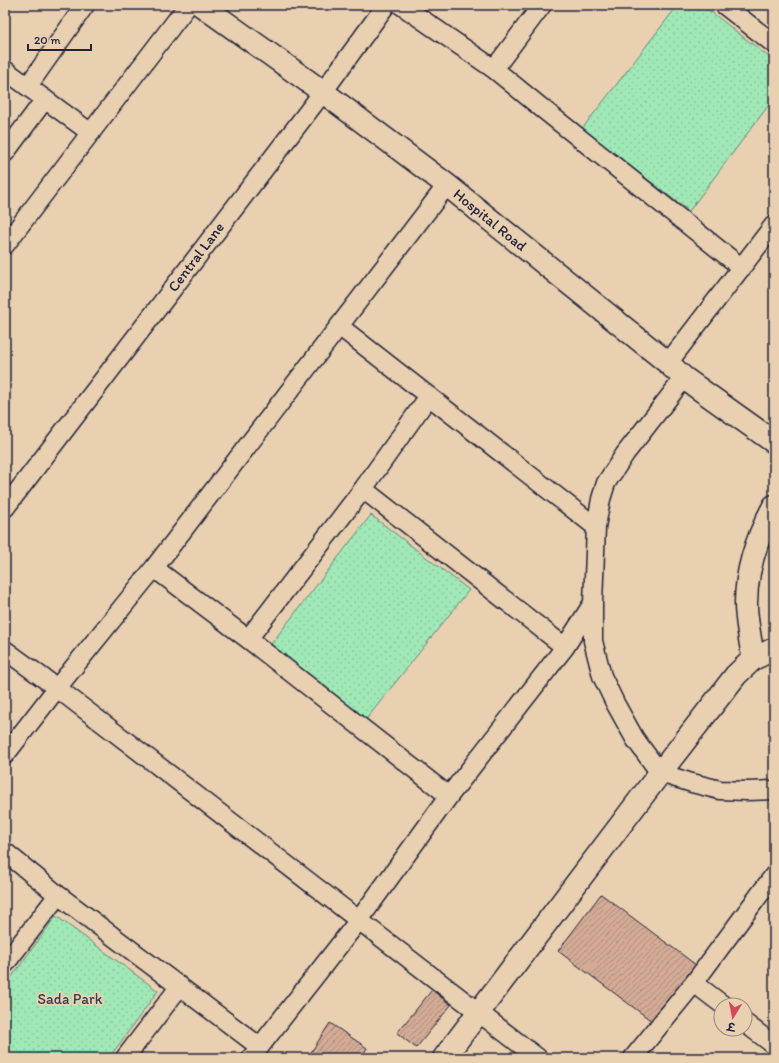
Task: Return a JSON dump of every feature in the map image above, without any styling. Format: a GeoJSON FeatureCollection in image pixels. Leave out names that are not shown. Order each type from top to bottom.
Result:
{"type":"FeatureCollection","features":[{"type":"Feature","properties":{"kind":"street"},"geometry":{"type":"LineString","coordinates":[[28,86],[84,5]]}},
{"type":"Feature","properties":{"kind":"street"},"geometry":{"type":"LineString","coordinates":[[5,246],[188,5]]}},
{"type":"Feature","properties":{"kind":"street","name":"Hospital Road"},"geometry":{"type":"LineString","coordinates":[[201,5],[322,92],[447,185],[668,363],[684,378],[771,434]]}},
{"type":"Feature","properties":{"kind":"street","name":"Central Lane"},"geometry":{"type":"LineString","coordinates":[[5,508],[322,92],[386,5]]}},
{"type":"Feature","properties":{"kind":"street"},"geometry":{"type":"LineString","coordinates":[[401,5],[494,68],[742,268]]}},
{"type":"Feature","properties":{"kind":"street"},"geometry":{"type":"LineString","coordinates":[[494,68],[542,5]]}},
{"type":"Feature","properties":{"kind":"street"},"geometry":{"type":"LineString","coordinates":[[724,5],[774,44]]}},
{"type":"Feature","properties":{"kind":"street"},"geometry":{"type":"LineString","coordinates":[[5,70],[91,133]]}},
{"type":"Feature","properties":{"kind":"street"},"geometry":{"type":"LineString","coordinates":[[5,153],[45,99]]}},
{"type":"Feature","properties":{"kind":"street"},"geometry":{"type":"LineString","coordinates":[[5,755],[154,568],[447,185]]}},
{"type":"Feature","properties":{"kind":"street"},"geometry":{"type":"LineString","coordinates":[[668,363],[774,225]]}},
{"type":"Feature","properties":{"kind":"street"},"geometry":{"type":"LineString","coordinates":[[339,326],[596,527]]}},
{"type":"Feature","properties":{"kind":"street"},"geometry":{"type":"LineString","coordinates":[[684,378],[625,454],[606,483],[601,499],[596,527],[593,641],[602,676],[615,703],[635,739],[660,773],[720,790],[774,790]]}},
{"type":"Feature","properties":{"kind":"street"},"geometry":{"type":"LineString","coordinates":[[248,640],[363,489],[429,396]]}},
{"type":"Feature","properties":{"kind":"street"},"geometry":{"type":"LineString","coordinates":[[363,489],[565,647]]}},
{"type":"Feature","properties":{"kind":"street"},"geometry":{"type":"LineString","coordinates":[[753,659],[746,605],[748,573],[754,549],[763,526],[774,506]]}},
{"type":"Feature","properties":{"kind":"street"},"geometry":{"type":"LineString","coordinates":[[154,568],[449,796]]}},
{"type":"Feature","properties":{"kind":"street"},"geometry":{"type":"LineString","coordinates":[[5,852],[58,895],[180,986],[256,1053],[359,920],[449,796],[565,647],[593,603]]}},
{"type":"Feature","properties":{"kind":"street"},"geometry":{"type":"LineString","coordinates":[[444,1058],[736,675],[753,659],[774,649]]}},
{"type":"Feature","properties":{"kind":"street"},"geometry":{"type":"LineString","coordinates":[[5,650],[57,688],[538,1058]]}},
{"type":"Feature","properties":{"kind":"street"},"geometry":{"type":"LineString","coordinates":[[633,1058],[694,983],[774,875]]}},
{"type":"Feature","properties":{"kind":"street"},"geometry":{"type":"LineString","coordinates":[[5,964],[58,895]]}},
{"type":"Feature","properties":{"kind":"street"},"geometry":{"type":"LineString","coordinates":[[694,983],[713,997]]}},
{"type":"Feature","properties":{"kind":"street"},"geometry":{"type":"LineString","coordinates":[[126,1058],[180,986]]}},
{"type":"Feature","properties":{"kind":"street"},"geometry":{"type":"LineString","coordinates":[[753,1029],[774,1046]]}},
{"type":"Feature","properties":{"kind":"green space"},"geometry":{"type":"Polygon","coordinates":[[[678,5],[702,5],[774,61],[774,98],[689,211],[582,129],[678,5]]]}},
{"type":"Feature","properties":{"kind":"green space"},"geometry":{"type":"Polygon","coordinates":[[[371,515],[469,590],[364,722],[268,648],[371,515]]]}},
{"type":"Feature","properties":{"kind":"green space","name":"Sada Park"},"geometry":{"type":"Polygon","coordinates":[[[56,916],[158,991],[109,1058],[5,1058],[5,986],[56,916]]]}},
{"type":"Feature","properties":{"kind":"building"},"geometry":{"type":"Polygon","coordinates":[[[601,894],[696,965],[653,1022],[558,951],[601,894]]]}},
{"type":"Feature","properties":{"kind":"building"},"geometry":{"type":"Polygon","coordinates":[[[432,990],[451,1005],[416,1048],[397,1033],[432,990]]]}},
{"type":"Feature","properties":{"kind":"building"},"geometry":{"type":"Polygon","coordinates":[[[330,1023],[367,1048],[361,1058],[315,1058],[310,1054],[330,1023]]]}}]}
